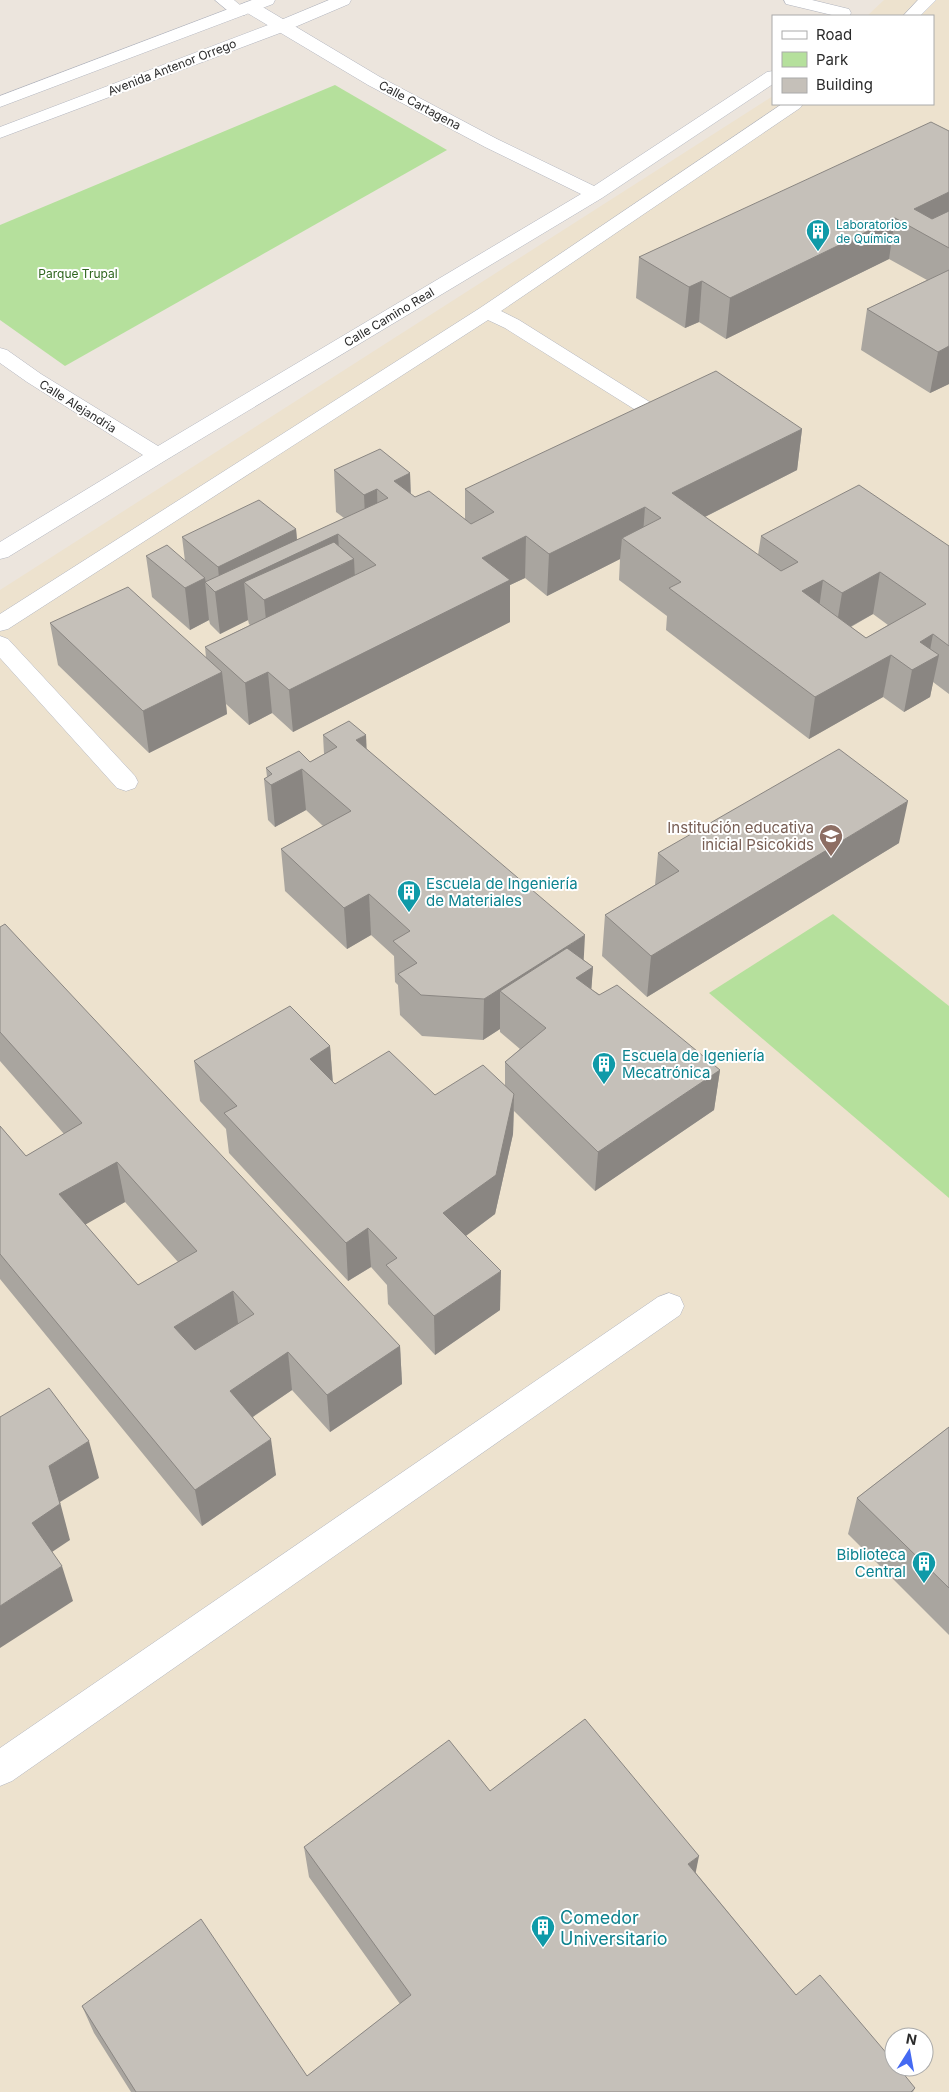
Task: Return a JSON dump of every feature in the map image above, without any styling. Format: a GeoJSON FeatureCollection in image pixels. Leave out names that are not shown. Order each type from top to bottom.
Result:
{"type":"FeatureCollection","features":[{"type":"Feature","properties":{"kind":"street","name":"Calle Cartagena"},"geometry":{"type":"LineString","coordinates":[[223,0],[282,26],[374,81],[491,143],[595,194]]}},
{"type":"Feature","properties":{"kind":"street","name":"Avenida Antenor Orrego"},"geometry":{"type":"LineString","coordinates":[[0,102],[267,0]]}},
{"type":"Feature","properties":{"kind":"street","name":"Avenida Antenor Orrego"},"geometry":{"type":"LineString","coordinates":[[0,133],[282,26],[343,0]]}},
{"type":"Feature","properties":{"kind":"street"},"geometry":{"type":"LineString","coordinates":[[792,0],[841,15],[858,0]]}},
{"type":"Feature","properties":{"kind":"street"},"geometry":{"type":"LineString","coordinates":[[912,15],[928,0]]}},
{"type":"Feature","properties":{"kind":"street","name":"Calle Camino Real"},"geometry":{"type":"LineString","coordinates":[[0,552],[158,455],[595,194],[772,77]]}},
{"type":"Feature","properties":{"kind":"street"},"geometry":{"type":"LineString","coordinates":[[0,624],[486,312],[793,105]]}},
{"type":"Feature","properties":{"kind":"street"},"geometry":{"type":"LineString","coordinates":[[486,312],[512,324],[657,415]]}},
{"type":"Feature","properties":{"kind":"street","name":"Calle Alejandria"},"geometry":{"type":"LineString","coordinates":[[0,354],[41,383],[158,455]]}},
{"type":"Feature","properties":{"kind":"street"},"geometry":{"type":"LineString","coordinates":[[0,644],[126,782]]}},
{"type":"Feature","properties":{"kind":"street"},"geometry":{"type":"LineString","coordinates":[[0,1769],[669,1306]]}},
{"type":"Feature","properties":{"kind":"shaded area"},"geometry":{"type":"Polygon","coordinates":[[[884,0],[949,0],[949,2092],[0,2092],[0,590],[772,97],[772,105],[934,105],[934,15],[868,15],[884,0]]]}},
{"type":"Feature","properties":{"kind":"green space","name":"Parque Trupal"},"geometry":{"type":"Polygon","coordinates":[[[335,85],[447,150],[65,366],[0,320],[0,225],[335,85]]]}},
{"type":"Feature","properties":{"kind":"green space"},"geometry":{"type":"Polygon","coordinates":[[[833,914],[949,1006],[949,1198],[709,993],[833,914]]]}},
{"type":"Feature","properties":{"kind":"building"},"geometry":{"type":"Polygon","coordinates":[[[931,122],[949,131],[949,192],[914,209],[932,219],[949,211],[949,248],[895,218],[730,298],[702,281],[689,287],[639,257],[931,122]]]}},
{"type":"Feature","properties":{"kind":"building"},"geometry":{"type":"Polygon","coordinates":[[[949,270],[949,346],[938,352],[867,309],[949,270]]]}},
{"type":"Feature","properties":{"kind":"building"},"geometry":{"type":"Polygon","coordinates":[[[716,371],[802,429],[672,493],[781,571],[798,562],[761,536],[859,485],[949,546],[949,646],[933,634],[920,642],[939,655],[912,670],[891,655],[815,697],[669,588],[681,582],[622,538],[661,518],[645,507],[549,554],[526,536],[482,558],[510,580],[289,690],[268,672],[245,683],[205,647],[376,565],[338,534],[215,592],[205,582],[388,498],[377,489],[364,495],[334,470],[380,449],[410,473],[394,481],[415,497],[429,491],[471,524],[494,512],[465,489],[716,371]],[[880,572],[842,593],[823,580],[802,591],[866,638],[926,604],[880,572]]]}},
{"type":"Feature","properties":{"kind":"building"},"geometry":{"type":"Polygon","coordinates":[[[259,500],[296,529],[218,567],[182,537],[259,500]]]}},
{"type":"Feature","properties":{"kind":"building"},"geometry":{"type":"Polygon","coordinates":[[[334,542],[354,559],[264,600],[244,582],[334,542]]]}},
{"type":"Feature","properties":{"kind":"building"},"geometry":{"type":"Polygon","coordinates":[[[167,545],[205,578],[185,588],[146,556],[167,545]]]}},
{"type":"Feature","properties":{"kind":"building"},"geometry":{"type":"Polygon","coordinates":[[[128,587],[222,672],[143,711],[50,623],[128,587]]]}},
{"type":"Feature","properties":{"kind":"building"},"geometry":{"type":"Polygon","coordinates":[[[349,721],[366,735],[356,740],[585,935],[484,999],[421,995],[398,974],[417,963],[393,941],[410,931],[369,894],[344,908],[281,849],[351,811],[302,769],[271,785],[264,779],[272,774],[266,768],[299,751],[310,762],[337,747],[323,735],[349,721]]]}},
{"type":"Feature","properties":{"kind":"building"},"geometry":{"type":"Polygon","coordinates":[[[839,749],[908,801],[651,956],[605,915],[679,871],[658,853],[839,749]]]}},
{"type":"Feature","properties":{"kind":"building"},"geometry":{"type":"Polygon","coordinates":[[[5,924],[400,1346],[327,1395],[288,1352],[230,1391],[271,1439],[195,1490],[0,1254],[0,1126],[26,1156],[82,1123],[0,1032],[0,927],[5,924]],[[117,1162],[59,1194],[138,1285],[197,1251],[117,1162]],[[233,1291],[174,1327],[195,1350],[254,1314],[233,1291]]]}},
{"type":"Feature","properties":{"kind":"building","name":"Escuela de Igeniería Mecatrónica"},"geometry":{"type":"Polygon","coordinates":[[[567,948],[593,967],[576,978],[599,995],[617,985],[720,1070],[598,1152],[505,1062],[546,1028],[500,991],[567,948]]]}},
{"type":"Feature","properties":{"kind":"building"},"geometry":{"type":"Polygon","coordinates":[[[290,1006],[330,1046],[310,1059],[335,1084],[389,1051],[435,1095],[483,1065],[514,1094],[496,1175],[443,1213],[501,1271],[434,1316],[386,1265],[397,1258],[368,1228],[346,1243],[224,1113],[237,1106],[194,1061],[290,1006]]]}},
{"type":"Feature","properties":{"kind":"building"},"geometry":{"type":"Polygon","coordinates":[[[49,1388],[89,1441],[49,1466],[60,1504],[32,1523],[62,1566],[0,1606],[0,1417],[49,1388]]]}},
{"type":"Feature","properties":{"kind":"building"},"geometry":{"type":"Polygon","coordinates":[[[949,1427],[949,1588],[857,1498],[949,1427]]]}},
{"type":"Feature","properties":{"kind":"building","name":"Comedor Universitario"},"geometry":{"type":"Polygon","coordinates":[[[585,1719],[699,1856],[688,1864],[796,1995],[820,1975],[884,2050],[884,2077],[906,2077],[915,2088],[911,2092],[136,2092],[82,2006],[201,1919],[307,2076],[411,1995],[304,1847],[449,1740],[490,1791],[585,1719]]]}},
{"type":"Feature","properties":{"kind":"place","name":"Laboratorios de Química"},"geometry":{"type":"Point","coordinates":[818,252]}},
{"type":"Feature","properties":{"kind":"place","name":"Institución educativa inicial Psicokids"},"geometry":{"type":"Point","coordinates":[831,857]}},
{"type":"Feature","properties":{"kind":"place","name":"Escuela de Ingeniería de Materiales"},"geometry":{"type":"Point","coordinates":[409,913]}},
{"type":"Feature","properties":{"kind":"place","name":"Escuela de Igeniería Mecatrónica"},"geometry":{"type":"Point","coordinates":[604,1085]}},
{"type":"Feature","properties":{"kind":"place","name":"Biblioteca Central"},"geometry":{"type":"Point","coordinates":[924,1584]}},
{"type":"Feature","properties":{"kind":"place","name":"Comedor Universitario"},"geometry":{"type":"Point","coordinates":[543,1948]}}]}
